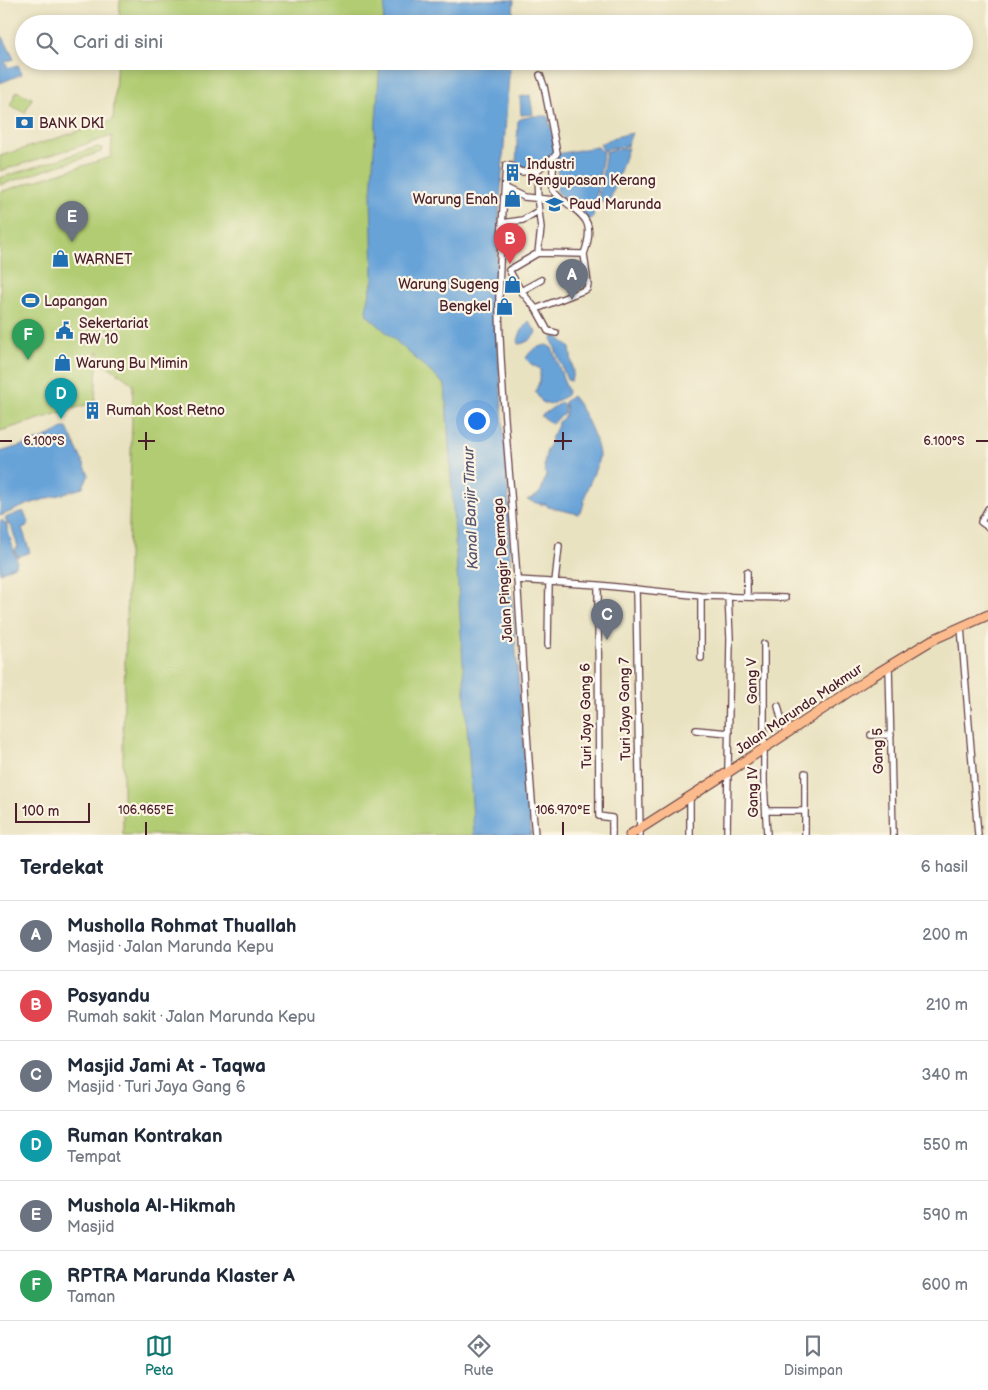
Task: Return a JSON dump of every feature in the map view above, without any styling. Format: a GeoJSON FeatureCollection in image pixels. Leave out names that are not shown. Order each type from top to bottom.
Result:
{"type":"FeatureCollection","features":[{"type":"Feature","properties":{"kind":"main road","name":"Jalan Marunda Makmur"},"geometry":{"type":"LineString","coordinates":[[630,835],[640,832],[690,796],[889,666],[932,640],[988,615]]}},
{"type":"Feature","properties":{"kind":"street"},"geometry":{"type":"LineString","coordinates":[[538,253],[541,228],[538,210],[537,171],[557,153],[544,86],[540,75]]}},
{"type":"Feature","properties":{"kind":"street"},"geometry":{"type":"LineString","coordinates":[[536,309],[587,289],[584,254],[589,238],[588,224],[580,213],[552,190],[552,159]]}},
{"type":"Feature","properties":{"kind":"street","name":"Jalan Pinggir Dermaga"},"geometry":{"type":"LineString","coordinates":[[535,835],[506,445],[499,303],[506,165],[521,172],[537,171]]}},
{"type":"Feature","properties":{"kind":"street"},"geometry":{"type":"LineString","coordinates":[[505,188],[522,196],[565,201]]}},
{"type":"Feature","properties":{"kind":"street"},"geometry":{"type":"LineString","coordinates":[[502,223],[523,220],[538,210]]}},
{"type":"Feature","properties":{"kind":"street"},"geometry":{"type":"LineString","coordinates":[[556,333],[547,330],[536,309],[521,291],[509,270],[538,253],[584,254]]}},
{"type":"Feature","properties":{"kind":"street"},"geometry":{"type":"LineString","coordinates":[[500,277],[512,276]]}},
{"type":"Feature","properties":{"kind":"street"},"geometry":{"type":"LineString","coordinates":[[521,291],[541,280]]}},
{"type":"Feature","properties":{"kind":"street"},"geometry":{"type":"LineString","coordinates":[[988,510],[981,522],[988,527]]}},
{"type":"Feature","properties":{"kind":"street"},"geometry":{"type":"LineString","coordinates":[[548,645],[552,582],[559,546]]}},
{"type":"Feature","properties":{"kind":"street"},"geometry":{"type":"LineString","coordinates":[[747,597],[748,572]]}},
{"type":"Feature","properties":{"kind":"street"},"geometry":{"type":"LineString","coordinates":[[517,580],[598,585],[701,596],[785,598]]}},
{"type":"Feature","properties":{"kind":"street","name":"Turi Jaya Gang 6"},"geometry":{"type":"LineString","coordinates":[[598,585],[599,816],[612,818],[612,835]]}},
{"type":"Feature","properties":{"kind":"street","name":"Turi Jaya Gang 7"},"geometry":{"type":"LineString","coordinates":[[636,589],[640,832]]}},
{"type":"Feature","properties":{"kind":"street"},"geometry":{"type":"LineString","coordinates":[[701,596],[701,658]]}},
{"type":"Feature","properties":{"kind":"street"},"geometry":{"type":"LineString","coordinates":[[727,835],[730,638],[728,596]]}},
{"type":"Feature","properties":{"kind":"street"},"geometry":{"type":"LineString","coordinates":[[961,627],[978,835]]}},
{"type":"Feature","properties":{"kind":"street","name":"Gang V"},"geometry":{"type":"LineString","coordinates":[[764,644],[765,748]]}},
{"type":"Feature","properties":{"kind":"street","name":"Gang 5"},"geometry":{"type":"LineString","coordinates":[[889,666],[893,835]]}},
{"type":"Feature","properties":{"kind":"street"},"geometry":{"type":"LineString","coordinates":[[778,706],[783,726],[788,732]]}},
{"type":"Feature","properties":{"kind":"street"},"geometry":{"type":"LineString","coordinates":[[696,730],[729,733]]}},
{"type":"Feature","properties":{"kind":"street"},"geometry":{"type":"LineString","coordinates":[[871,735],[891,735]]}},
{"type":"Feature","properties":{"kind":"street","name":"Gang IV"},"geometry":{"type":"LineString","coordinates":[[765,748],[767,835]]}},
{"type":"Feature","properties":{"kind":"street"},"geometry":{"type":"LineString","coordinates":[[804,773],[805,835]]}},
{"type":"Feature","properties":{"kind":"street"},"geometry":{"type":"LineString","coordinates":[[690,796],[690,835]]}},
{"type":"Feature","properties":{"kind":"street"},"geometry":{"type":"LineString","coordinates":[[766,811],[804,811]]}},
{"type":"Feature","properties":{"kind":"green space"},"geometry":{"type":"Polygon","coordinates":[[[120,0],[388,0],[387,15],[119,15],[120,0]]]}},
{"type":"Feature","properties":{"kind":"green space"},"geometry":{"type":"Polygon","coordinates":[[[116,70],[386,70],[447,382],[479,835],[123,835],[123,733],[133,384],[104,363],[98,350],[95,402],[0,431],[0,192],[111,157],[112,136],[0,171],[0,156],[113,119],[116,70]]]}},
{"type":"Feature","properties":{"kind":"green space"},"geometry":{"type":"Polygon","coordinates":[[[17,91],[32,98],[25,113],[10,105],[17,91]]]}},
{"type":"Feature","properties":{"kind":"green space"},"geometry":{"type":"Polygon","coordinates":[[[97,147],[102,148],[101,152],[0,185],[0,178],[97,147]]]}},
{"type":"Feature","properties":{"kind":"water"},"geometry":{"type":"Polygon","coordinates":[[[385,0],[514,0],[513,15],[384,15],[385,0]]]}},
{"type":"Feature","properties":{"kind":"water"},"geometry":{"type":"Polygon","coordinates":[[[0,35],[3,37],[14,59],[5,62],[8,68],[15,66],[15,70],[20,70],[22,74],[0,83],[0,35]]]}},
{"type":"Feature","properties":{"kind":"water","name":"Kanal Banjir Timur"},"geometry":{"type":"Polygon","coordinates":[[[379,70],[509,70],[498,231],[495,308],[509,506],[510,578],[531,835],[474,835],[445,385],[367,315],[366,310],[373,279],[371,195],[379,70]]]}},
{"type":"Feature","properties":{"kind":"water"},"geometry":{"type":"Polygon","coordinates":[[[530,95],[533,114],[521,115],[520,97],[530,95]]]}},
{"type":"Feature","properties":{"kind":"water"},"geometry":{"type":"Polygon","coordinates":[[[533,116],[548,116],[557,153],[537,169],[521,171],[516,166],[518,121],[533,116]]]}},
{"type":"Feature","properties":{"kind":"water"},"geometry":{"type":"Polygon","coordinates":[[[632,133],[627,146],[609,148],[604,152],[600,144],[615,137],[632,133]]]}},
{"type":"Feature","properties":{"kind":"water"},"geometry":{"type":"Polygon","coordinates":[[[596,147],[603,154],[593,217],[590,220],[557,192],[556,156],[557,154],[596,147]]]}},
{"type":"Feature","properties":{"kind":"water"},"geometry":{"type":"Polygon","coordinates":[[[628,148],[609,203],[598,201],[606,152],[628,148]]]}},
{"type":"Feature","properties":{"kind":"water"},"geometry":{"type":"Polygon","coordinates":[[[529,321],[536,332],[526,342],[518,344],[521,331],[529,321]]]}},
{"type":"Feature","properties":{"kind":"water"},"geometry":{"type":"Polygon","coordinates":[[[553,336],[558,337],[570,348],[573,372],[571,381],[567,380],[552,340],[553,336]]]}},
{"type":"Feature","properties":{"kind":"water"},"geometry":{"type":"Polygon","coordinates":[[[547,345],[552,348],[568,392],[567,395],[550,405],[542,402],[535,392],[540,380],[540,369],[526,359],[529,353],[535,349],[547,345]]]}},
{"type":"Feature","properties":{"kind":"water"},"geometry":{"type":"Polygon","coordinates":[[[572,396],[589,424],[599,456],[583,507],[578,514],[527,500],[536,496],[541,491],[546,475],[544,465],[547,450],[558,422],[566,414],[564,402],[572,396]]]}},
{"type":"Feature","properties":{"kind":"water"},"geometry":{"type":"Polygon","coordinates":[[[561,402],[564,405],[564,413],[552,424],[541,416],[561,402]]]}},
{"type":"Feature","properties":{"kind":"water"},"geometry":{"type":"Polygon","coordinates":[[[63,428],[67,428],[89,475],[82,488],[29,504],[0,516],[0,452],[43,439],[63,428]]]}},
{"type":"Feature","properties":{"kind":"water"},"geometry":{"type":"Polygon","coordinates":[[[23,511],[29,522],[27,526],[22,528],[30,552],[17,557],[15,549],[18,547],[11,525],[8,525],[5,518],[23,511]]]}},
{"type":"Feature","properties":{"kind":"water"},"geometry":{"type":"Polygon","coordinates":[[[2,520],[6,524],[17,561],[16,565],[0,573],[0,521],[2,520]]]}},
{"type":"Feature","properties":{"kind":"place","name":"BANK DKI"},"geometry":{"type":"Point","coordinates":[25,123]}},
{"type":"Feature","properties":{"kind":"place","name":"Industri Pengupasan Kerang"},"geometry":{"type":"Point","coordinates":[513,172]}},
{"type":"Feature","properties":{"kind":"place","name":"Warung Enah"},"geometry":{"type":"Point","coordinates":[512,199]}},
{"type":"Feature","properties":{"kind":"place","name":"Paud Marunda"},"geometry":{"type":"Point","coordinates":[555,204]}},
{"type":"Feature","properties":{"kind":"place","name":"Mushola Al-Hikmah"},"geometry":{"type":"Point","coordinates":[72,242]}},
{"type":"Feature","properties":{"kind":"place","name":"WARNET"},"geometry":{"type":"Point","coordinates":[60,259]}},
{"type":"Feature","properties":{"kind":"place","name":"Posyandu"},"geometry":{"type":"Point","coordinates":[510,264]}},
{"type":"Feature","properties":{"kind":"place","name":"Warung Sugeng"},"geometry":{"type":"Point","coordinates":[513,284]}},
{"type":"Feature","properties":{"kind":"place","name":"Musholla Rohmat Thuallah"},"geometry":{"type":"Point","coordinates":[572,300]}},
{"type":"Feature","properties":{"kind":"place","name":"Lapangan"},"geometry":{"type":"Point","coordinates":[30,301]}},
{"type":"Feature","properties":{"kind":"place","name":"Bengkel"},"geometry":{"type":"Point","coordinates":[505,306]}},
{"type":"Feature","properties":{"kind":"place","name":"Sekertariat RW 10"},"geometry":{"type":"Point","coordinates":[65,331]}},
{"type":"Feature","properties":{"kind":"place","name":"RPTRA Marunda Klaster A"},"geometry":{"type":"Point","coordinates":[28,360]}},
{"type":"Feature","properties":{"kind":"place","name":"Warung Bu Mimin"},"geometry":{"type":"Point","coordinates":[62,363]}},
{"type":"Feature","properties":{"kind":"place","name":"Rumah Kost Retno"},"geometry":{"type":"Point","coordinates":[92,410]}},
{"type":"Feature","properties":{"kind":"place","name":"Ruman Kontrakan"},"geometry":{"type":"Point","coordinates":[61,419]}},
{"type":"Feature","properties":{"kind":"place","name":"Masjid Jami At - Taqwa"},"geometry":{"type":"Point","coordinates":[607,640]}}]}
